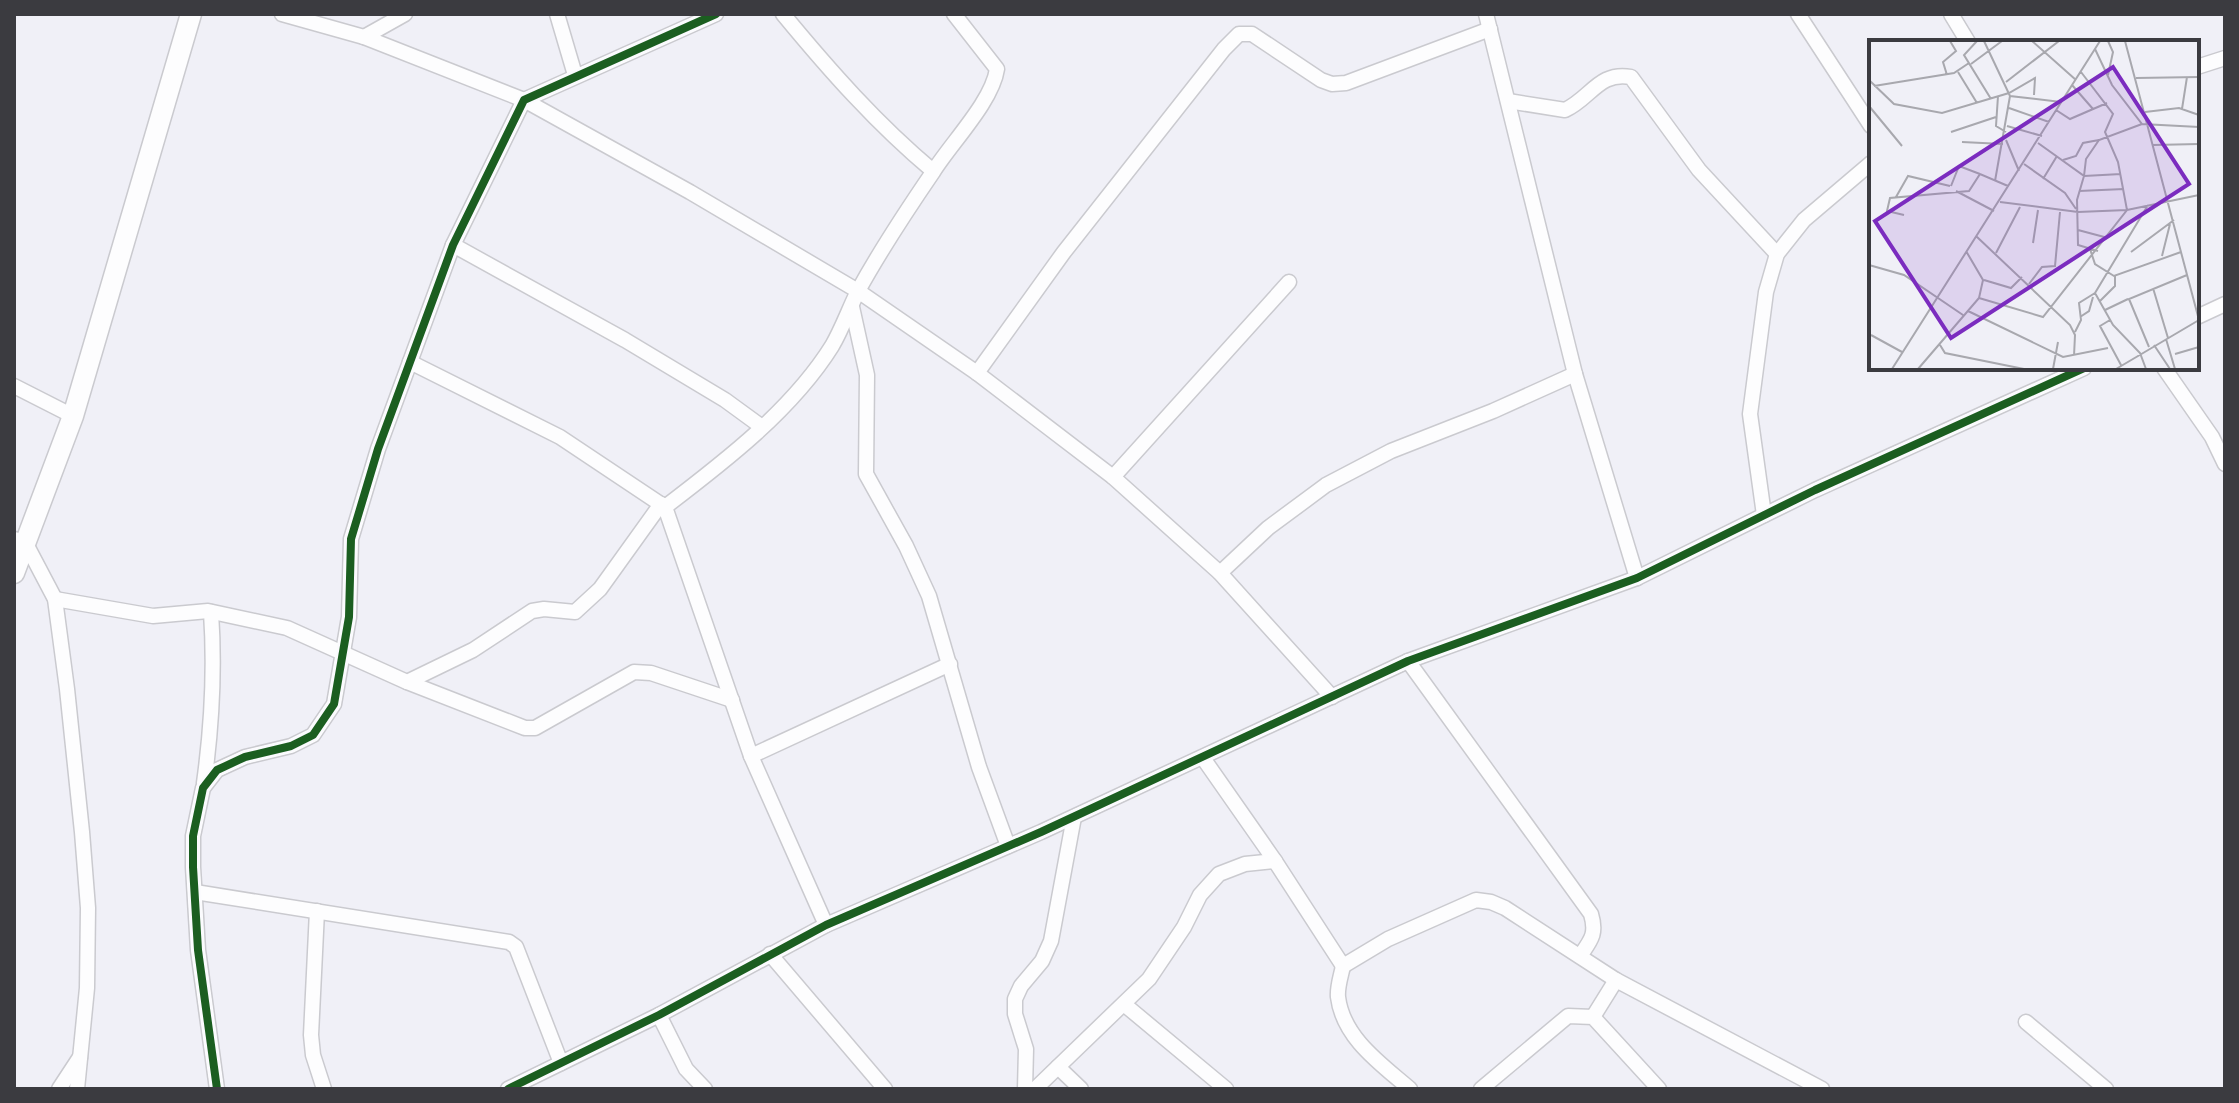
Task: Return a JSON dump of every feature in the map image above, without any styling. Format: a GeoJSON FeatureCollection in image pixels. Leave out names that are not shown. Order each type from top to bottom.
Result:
{"type":"FeatureCollection","features":[{"type":"Feature","properties":{"kind":"street"},"geometry":{"type":"LineString","coordinates":[[14,573],[20,541],[73,416],[191,14]]}},
{"type":"Feature","properties":{"kind":"street"},"geometry":{"type":"LineString","coordinates":[[282,14],[364,37],[524,100],[690,192],[858,291],[977,373],[1113,477],[1220,573],[1332,697]]}},
{"type":"Feature","properties":{"kind":"street"},"geometry":{"type":"LineString","coordinates":[[364,37],[405,14]]}},
{"type":"Feature","properties":{"kind":"street"},"geometry":{"type":"LineString","coordinates":[[557,14],[575,75]]}},
{"type":"Feature","properties":{"kind":"street"},"geometry":{"type":"LineString","coordinates":[[203,788],[217,770],[245,757],[291,746],[313,735],[334,704],[349,617],[351,539],[378,449],[453,245],[524,100],[716,14]]}},
{"type":"Feature","properties":{"kind":"street"},"geometry":{"type":"LineString","coordinates":[[783,14],[854,98],[895,140],[933,171]]}},
{"type":"Feature","properties":{"kind":"street"},"geometry":{"type":"LineString","coordinates":[[407,682],[473,650],[532,611],[575,612],[600,589],[663,505],[710,472],[762,427],[812,373],[832,346],[858,291],[933,171],[986,97],[997,69],[954,14]]}},
{"type":"Feature","properties":{"kind":"street"},"geometry":{"type":"LineString","coordinates":[[1798,14],[1869,123]]}},
{"type":"Feature","properties":{"kind":"street"},"geometry":{"type":"LineString","coordinates":[[1951,14],[1967,40]]}},
{"type":"Feature","properties":{"kind":"street"},"geometry":{"type":"LineString","coordinates":[[977,373],[1064,252],[1239,34],[1252,34],[1321,80],[1332,84],[1370,75],[1488,21],[1575,374],[1637,578]]}},
{"type":"Feature","properties":{"kind":"street"},"geometry":{"type":"LineString","coordinates":[[2199,66],[2225,58]]}},
{"type":"Feature","properties":{"kind":"street"},"geometry":{"type":"LineString","coordinates":[[1508,101],[1565,110],[1589,95],[1604,79],[1617,74],[1631,77],[1699,170],[1777,254]]}},
{"type":"Feature","properties":{"kind":"street"},"geometry":{"type":"LineString","coordinates":[[1764,515],[1750,414],[1766,292],[1777,254],[1804,220],[1869,165]]}},
{"type":"Feature","properties":{"kind":"street"},"geometry":{"type":"LineString","coordinates":[[453,245],[625,340],[725,400],[762,427]]}},
{"type":"Feature","properties":{"kind":"street"},"geometry":{"type":"LineString","coordinates":[[1113,477],[1289,282]]}},
{"type":"Feature","properties":{"kind":"street"},"geometry":{"type":"LineString","coordinates":[[2199,316],[2225,304]]}},
{"type":"Feature","properties":{"kind":"street"},"geometry":{"type":"LineString","coordinates":[[852,307],[867,375],[866,474],[906,546],[929,596],[979,767],[1008,846]]}},
{"type":"Feature","properties":{"kind":"street"},"geometry":{"type":"LineString","coordinates":[[410,362],[560,437],[663,505],[751,756],[826,925]]}},
{"type":"Feature","properties":{"kind":"street"},"geometry":{"type":"LineString","coordinates":[[508,1089],[659,1015],[826,925],[1074,817],[1408,661],[1637,578],[1764,515],[2080,370]]}},
{"type":"Feature","properties":{"kind":"street"},"geometry":{"type":"LineString","coordinates":[[2165,370],[2212,437],[2225,464]]}},
{"type":"Feature","properties":{"kind":"street"},"geometry":{"type":"LineString","coordinates":[[1220,573],[1268,528],[1326,485],[1391,451],[1493,411],[1575,374]]}},
{"type":"Feature","properties":{"kind":"street"},"geometry":{"type":"LineString","coordinates":[[14,386],[73,416]]}},
{"type":"Feature","properties":{"kind":"street"},"geometry":{"type":"LineString","coordinates":[[20,541],[55,599],[67,689],[88,908],[87,988],[77,1089]]}},
{"type":"Feature","properties":{"kind":"street"},"geometry":{"type":"LineString","coordinates":[[55,599],[153,616],[211,612],[287,628],[407,682],[525,728],[535,728],[634,672],[651,673],[732,700]]}},
{"type":"Feature","properties":{"kind":"street"},"geometry":{"type":"LineString","coordinates":[[211,612],[215,660],[213,718],[193,836],[198,950],[217,1089]]}},
{"type":"Feature","properties":{"kind":"street"},"geometry":{"type":"LineString","coordinates":[[1408,661],[1591,914],[1595,927],[1591,941],[1580,956]]}},
{"type":"Feature","properties":{"kind":"street"},"geometry":{"type":"LineString","coordinates":[[751,756],[950,664]]}},
{"type":"Feature","properties":{"kind":"street"},"geometry":{"type":"LineString","coordinates":[[1203,758],[1343,966],[1337,994],[1343,1021],[1371,1056],[1410,1089]]}},
{"type":"Feature","properties":{"kind":"street"},"geometry":{"type":"LineString","coordinates":[[1025,1089],[1026,1049],[1015,1014],[1015,999],[1021,986],[1042,961],[1051,941],[1074,817]]}},
{"type":"Feature","properties":{"kind":"street"},"geometry":{"type":"LineString","coordinates":[[1035,1089],[1149,979],[1184,927],[1200,895],[1219,874],[1245,864],[1275,861]]}},
{"type":"Feature","properties":{"kind":"street"},"geometry":{"type":"LineString","coordinates":[[195,892],[494,939],[516,947],[561,1063]]}},
{"type":"Feature","properties":{"kind":"street"},"geometry":{"type":"LineString","coordinates":[[1343,966],[1388,939],[1476,900],[1491,902],[1616,980],[1822,1089]]}},
{"type":"Feature","properties":{"kind":"street"},"geometry":{"type":"LineString","coordinates":[[317,911],[311,1035],[313,1055],[324,1089]]}},
{"type":"Feature","properties":{"kind":"street"},"geometry":{"type":"LineString","coordinates":[[770,954],[885,1089]]}},
{"type":"Feature","properties":{"kind":"street"},"geometry":{"type":"LineString","coordinates":[[1593,1017],[1616,980]]}},
{"type":"Feature","properties":{"kind":"street"},"geometry":{"type":"LineString","coordinates":[[1125,1005],[1226,1089]]}},
{"type":"Feature","properties":{"kind":"street"},"geometry":{"type":"LineString","coordinates":[[659,1015],[686,1069],[705,1089]]}},
{"type":"Feature","properties":{"kind":"street"},"geometry":{"type":"LineString","coordinates":[[1481,1089],[1568,1016],[1593,1017],[1659,1089]]}},
{"type":"Feature","properties":{"kind":"street"},"geometry":{"type":"LineString","coordinates":[[2026,1022],[2106,1089]]}},
{"type":"Feature","properties":{"kind":"street"},"geometry":{"type":"LineString","coordinates":[[59,1089],[82,1054]]}},
{"type":"Feature","properties":{"kind":"street"},"geometry":{"type":"LineString","coordinates":[[1058,1067],[1081,1089]]}},
{"type":"Feature","properties":{"kind":"cycle path"},"geometry":{"type":"LineString","coordinates":[[217,1089],[198,950],[193,867],[193,836],[203,788],[217,770],[245,757],[291,746],[313,735],[334,704],[349,617],[351,539],[378,449],[453,245],[524,100],[716,14]]}},
{"type":"Feature","properties":{"kind":"cycle path"},"geometry":{"type":"LineString","coordinates":[[508,1089],[659,1015],[826,925],[1041,832],[1408,661],[1637,578],[1815,490],[2080,370]]}}]}
